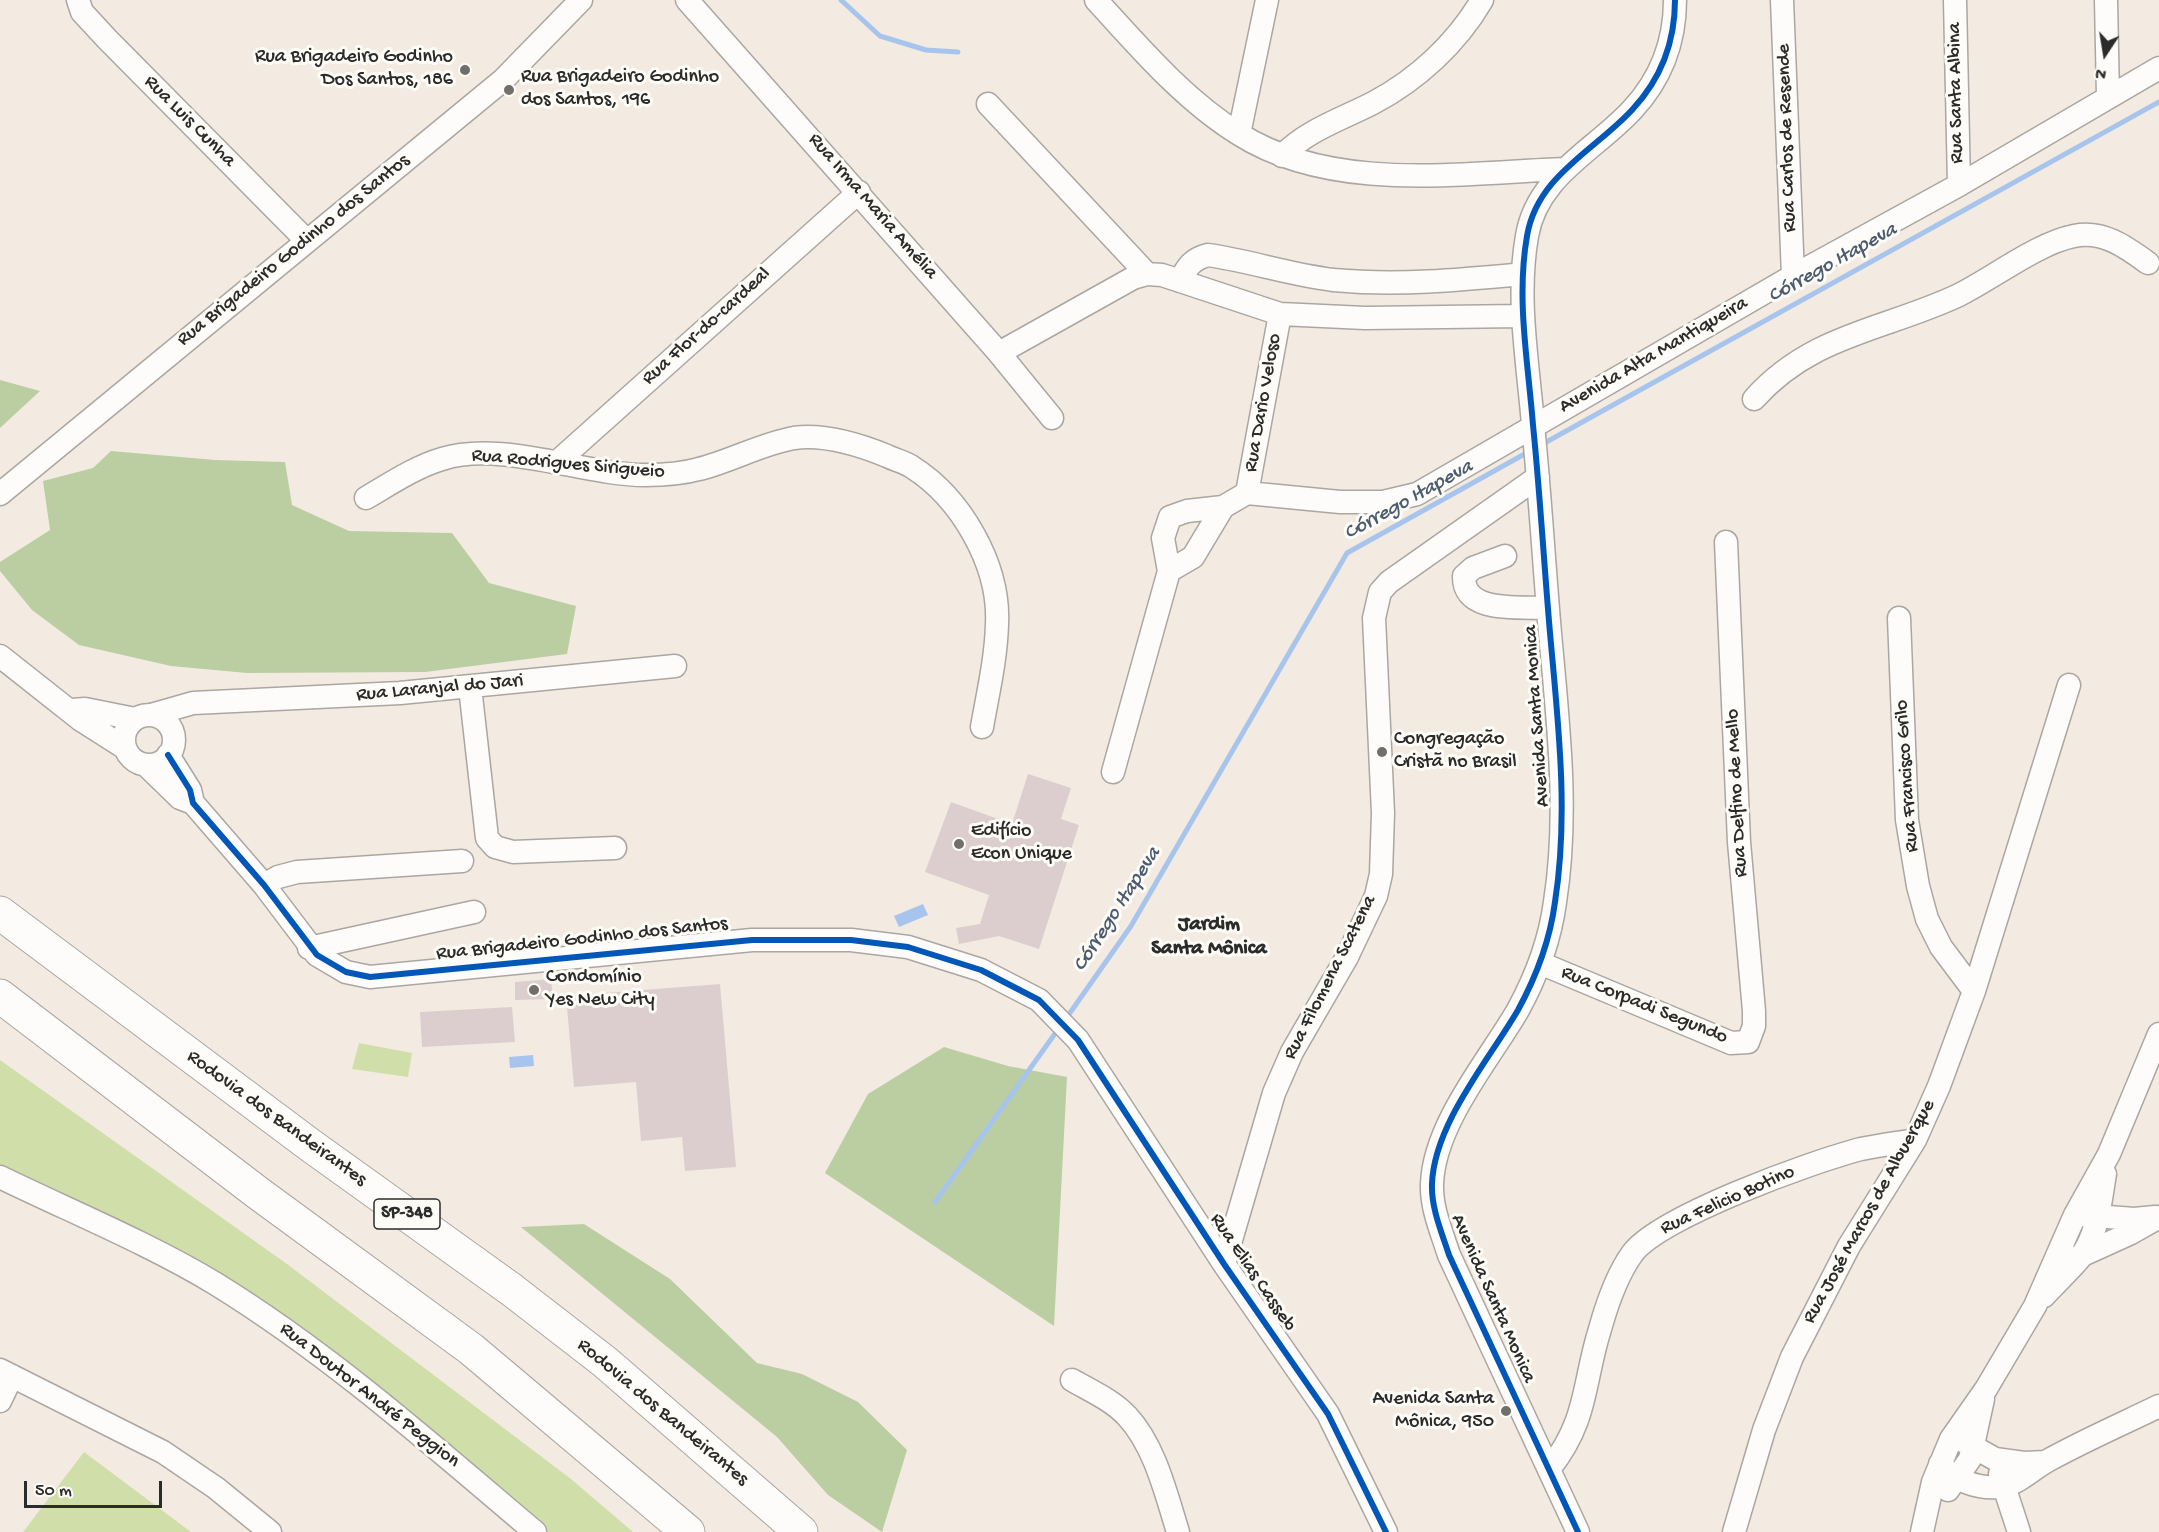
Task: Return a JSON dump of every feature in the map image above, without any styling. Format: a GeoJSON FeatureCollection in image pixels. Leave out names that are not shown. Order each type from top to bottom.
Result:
{"type":"FeatureCollection","features":[{"type":"Feature","properties":{"kind":"highway","name":"Rodovia dos Bandeirantes"},"geometry":{"type":"LineString","coordinates":[[0,913],[301,1138],[512,1290],[605,1362],[801,1532]]}},
{"type":"Feature","properties":{"kind":"highway"},"geometry":{"type":"LineString","coordinates":[[0,996],[258,1193],[471,1349],[688,1532]]}},
{"type":"Feature","properties":{"kind":"street","name":"Rua Luis Cunha"},"geometry":{"type":"LineString","coordinates":[[78,0],[82,12],[107,39],[307,241]]}},
{"type":"Feature","properties":{"kind":"street","name":"Rua Brigadeiro Godinho dos Santos"},"geometry":{"type":"LineString","coordinates":[[0,494],[502,80],[580,0]]}},
{"type":"Feature","properties":{"kind":"street","name":"Rua Irma Maria Amélia"},"geometry":{"type":"LineString","coordinates":[[687,0],[859,192],[999,353],[1052,418]]}},
{"type":"Feature","properties":{"kind":"street"},"geometry":{"type":"LineString","coordinates":[[1096,0],[1145,53],[1197,102],[1239,134],[1282,156],[1348,172],[1385,175],[1564,169]]}},
{"type":"Feature","properties":{"kind":"street"},"geometry":{"type":"LineString","coordinates":[[1239,134],[1267,0]]}},
{"type":"Feature","properties":{"kind":"street"},"geometry":{"type":"LineString","coordinates":[[1282,156],[1309,135],[1374,103],[1412,80],[1448,46],[1473,16],[1482,0]]}},
{"type":"Feature","properties":{"kind":"street","name":"Avenida Santa Monica"},"geometry":{"type":"LineString","coordinates":[[1578,1532],[1449,1255],[1435,1212],[1432,1185],[1436,1160],[1446,1130],[1518,1009],[1540,963],[1555,905],[1561,848],[1562,761],[1522,316],[1527,236],[1533,211],[1544,193],[1564,169],[1633,109],[1662,67],[1670,47],[1675,22],[1675,0]]}},
{"type":"Feature","properties":{"kind":"street","name":"Rua Carlos de Resende"},"geometry":{"type":"LineString","coordinates":[[1782,0],[1793,276]]}},
{"type":"Feature","properties":{"kind":"street","name":"Rua Santa Albina"},"geometry":{"type":"LineString","coordinates":[[1955,0],[1959,185]]}},
{"type":"Feature","properties":{"kind":"street"},"geometry":{"type":"LineString","coordinates":[[2106,0],[2108,97]]}},
{"type":"Feature","properties":{"kind":"street","name":"Avenida Alta Mantiqueira"},"geometry":{"type":"LineString","coordinates":[[1248,493],[1340,502],[1383,502],[1417,494],[1534,430],[1793,276],[1959,185],[2159,68]]}},
{"type":"Feature","properties":{"kind":"street"},"geometry":{"type":"LineString","coordinates":[[988,104],[1147,274]]}},
{"type":"Feature","properties":{"kind":"street","name":"Rua Flor-do-cardeal"},"geometry":{"type":"LineString","coordinates":[[556,463],[859,192]]}},
{"type":"Feature","properties":{"kind":"street"},"geometry":{"type":"LineString","coordinates":[[1754,399],[1786,368],[1806,355],[1845,337],[1958,295],[2039,251],[2072,236],[2102,237],[2125,247],[2148,264]]}},
{"type":"Feature","properties":{"kind":"street"},"geometry":{"type":"LineString","coordinates":[[1180,281],[1188,265],[1197,258],[1208,255],[1278,271],[1376,283],[1438,283],[1523,274]]}},
{"type":"Feature","properties":{"kind":"street"},"geometry":{"type":"LineString","coordinates":[[999,353],[1133,278],[1147,274],[1180,281],[1280,314],[1365,318],[1522,316]]}},
{"type":"Feature","properties":{"kind":"street","name":"Rua Dario Veloso"},"geometry":{"type":"LineString","coordinates":[[1248,493],[1280,314]]}},
{"type":"Feature","properties":{"kind":"street","name":"Rua Rodrigues Sirigueio"},"geometry":{"type":"LineString","coordinates":[[366,498],[420,467],[444,458],[471,455],[512,456],[607,472],[672,474],[700,469],[771,444],[796,438],[833,441],[877,452],[911,466],[950,498],[963,514],[988,566],[998,622],[982,728]]}},
{"type":"Feature","properties":{"kind":"street","name":"Rua Filomena Scatena"},"geometry":{"type":"LineString","coordinates":[[1224,1264],[1274,1094],[1292,1052],[1347,957],[1378,885],[1383,813],[1374,618],[1380,592],[1389,582],[1537,469]]}},
{"type":"Feature","properties":{"kind":"street"},"geometry":{"type":"LineString","coordinates":[[1113,772],[1169,571],[1163,538],[1170,517],[1187,511],[1222,507],[1248,493]]}},
{"type":"Feature","properties":{"kind":"street"},"geometry":{"type":"LineString","coordinates":[[1169,571],[1193,557],[1222,507]]}},
{"type":"Feature","properties":{"kind":"street","name":"Rua Delfino de Mello"},"geometry":{"type":"LineString","coordinates":[[1726,542],[1738,842],[1754,1011],[1754,1026],[1748,1042]]}},
{"type":"Feature","properties":{"kind":"street"},"geometry":{"type":"LineString","coordinates":[[1505,556],[1473,568],[1464,576],[1464,582],[1472,598],[1484,604],[1548,608]]}},
{"type":"Feature","properties":{"kind":"street","name":"Rua Francisco Grilo"},"geometry":{"type":"LineString","coordinates":[[1899,618],[1907,820],[1918,885],[1927,918],[1941,947],[1974,991]]}},
{"type":"Feature","properties":{"kind":"street"},"geometry":{"type":"LineString","coordinates":[[0,656],[81,720],[125,748]]}},
{"type":"Feature","properties":{"kind":"street","name":"Rua Laranjal do Jari"},"geometry":{"type":"LineString","coordinates":[[143,717],[193,703],[471,687],[675,666]]}},
{"type":"Feature","properties":{"kind":"street","name":"Rua José Marcos de Albuerque"},"geometry":{"type":"LineString","coordinates":[[1734,1532],[1764,1430],[1791,1357],[1849,1246],[1915,1140],[1939,1086],[1974,991],[2069,685]]}},
{"type":"Feature","properties":{"kind":"street"},"geometry":{"type":"LineString","coordinates":[[471,687],[487,838],[495,847],[513,852],[615,848]]}},
{"type":"Feature","properties":{"kind":"street"},"geometry":{"type":"LineString","coordinates":[[143,717],[125,731],[125,748],[129,757],[146,765],[163,761],[205,703]]}},
{"type":"Feature","properties":{"kind":"street"},"geometry":{"type":"LineString","coordinates":[[72,711],[85,709],[143,717],[168,724],[171,747]]}},
{"type":"Feature","properties":{"kind":"street","name":"Rua Brigadeiro Godinho dos Santos"},"geometry":{"type":"LineString","coordinates":[[171,747],[190,790],[193,803],[264,885],[309,948],[334,967],[370,977],[752,940],[851,940],[908,947],[981,970],[1039,1000],[1074,1036]]}},
{"type":"Feature","properties":{"kind":"street","name":"Rua Brigadeiro Godinho dos Santos"},"geometry":{"type":"LineString","coordinates":[[146,765],[180,798],[193,803]]}},
{"type":"Feature","properties":{"kind":"street"},"geometry":{"type":"LineString","coordinates":[[264,885],[278,877],[297,872],[462,861]]}},
{"type":"Feature","properties":{"kind":"street"},"geometry":{"type":"LineString","coordinates":[[309,948],[474,912]]}},
{"type":"Feature","properties":{"kind":"street","name":"Rua Corpadi Segundo"},"geometry":{"type":"LineString","coordinates":[[1540,963],[1731,1044],[1748,1042]]}},
{"type":"Feature","properties":{"kind":"street"},"geometry":{"type":"LineString","coordinates":[[1924,1526],[1933,1482],[1951,1439],[1986,1389],[2035,1306],[2075,1215],[2109,1154],[2159,1034]]}},
{"type":"Feature","properties":{"kind":"street","name":"Rua Elias Casseb"},"geometry":{"type":"LineString","coordinates":[[1074,1036],[1224,1264],[1328,1414],[1386,1532]]}},
{"type":"Feature","properties":{"kind":"street","name":"Rua Felicio Botino"},"geometry":{"type":"LineString","coordinates":[[1550,1468],[1568,1446],[1578,1425],[1599,1329],[1620,1276],[1632,1253],[1649,1237],[1690,1214],[1781,1175],[1860,1150],[1915,1140]]}},
{"type":"Feature","properties":{"kind":"street"},"geometry":{"type":"LineString","coordinates":[[2035,1306],[2080,1258],[2094,1232],[2109,1154]]}},
{"type":"Feature","properties":{"kind":"street","name":"Rua Doutor André Peggion"},"geometry":{"type":"LineString","coordinates":[[0,1177],[214,1283],[278,1324],[332,1362],[535,1532]]}},
{"type":"Feature","properties":{"kind":"street"},"geometry":{"type":"LineString","coordinates":[[2075,1215],[2134,1219],[2159,1216]]}},
{"type":"Feature","properties":{"kind":"street"},"geometry":{"type":"LineString","coordinates":[[2060,1248],[2067,1254],[2080,1258],[2159,1216]]}},
{"type":"Feature","properties":{"kind":"street"},"geometry":{"type":"LineString","coordinates":[[0,1401],[6,1373],[163,1452],[216,1488],[270,1532]]}},
{"type":"Feature","properties":{"kind":"street"},"geometry":{"type":"LineString","coordinates":[[1072,1380],[1109,1401],[1127,1416],[1142,1436],[1160,1475],[1178,1532]]}},
{"type":"Feature","properties":{"kind":"street"},"geometry":{"type":"LineString","coordinates":[[1924,1526],[1958,1478],[1974,1446],[1986,1389]]}},
{"type":"Feature","properties":{"kind":"street"},"geometry":{"type":"LineString","coordinates":[[1940,1464],[1946,1472],[1958,1478],[1976,1484],[2003,1486],[2046,1461],[2156,1414]]}},
{"type":"Feature","properties":{"kind":"street"},"geometry":{"type":"LineString","coordinates":[[1951,1439],[1974,1446],[1995,1459],[2024,1463],[2046,1461]]}},
{"type":"Feature","properties":{"kind":"street"},"geometry":{"type":"LineString","coordinates":[[1995,1459],[2019,1532]]}},
{"type":"Feature","properties":{"kind":"green space"},"geometry":{"type":"Polygon","coordinates":[[[0,380],[40,391],[0,428],[0,380]]]}},
{"type":"Feature","properties":{"kind":"green space"},"geometry":{"type":"Polygon","coordinates":[[[111,451],[215,460],[285,462],[292,505],[349,531],[452,533],[489,583],[576,606],[567,654],[425,672],[247,673],[171,666],[79,645],[32,610],[0,571],[0,562],[50,530],[43,481],[93,468],[111,451]]]}},
{"type":"Feature","properties":{"kind":"green space"},"geometry":{"type":"Polygon","coordinates":[[[359,1043],[412,1053],[408,1077],[352,1069],[359,1043]]]}},
{"type":"Feature","properties":{"kind":"green space"},"geometry":{"type":"Polygon","coordinates":[[[944,1047],[1008,1066],[1067,1077],[1054,1326],[825,1173],[868,1094],[944,1047]]]}},
{"type":"Feature","properties":{"kind":"green space"},"geometry":{"type":"Polygon","coordinates":[[[0,1060],[287,1264],[571,1479],[633,1532],[544,1532],[337,1355],[0,1172],[0,1060]]]}},
{"type":"Feature","properties":{"kind":"green space"},"geometry":{"type":"Polygon","coordinates":[[[584,1224],[670,1279],[757,1363],[802,1374],[858,1402],[907,1450],[882,1532],[828,1495],[777,1437],[521,1227],[584,1224]]]}},
{"type":"Feature","properties":{"kind":"green space"},"geometry":{"type":"Polygon","coordinates":[[[84,1452],[191,1532],[23,1532],[84,1452]]]}},
{"type":"Feature","properties":{"kind":"water"},"geometry":{"type":"Polygon","coordinates":[[[923,904],[928,915],[899,927],[894,916],[923,904]]]}},
{"type":"Feature","properties":{"kind":"water"},"geometry":{"type":"Polygon","coordinates":[[[533,1055],[534,1066],[510,1068],[509,1057],[533,1055]]]}},
{"type":"Feature","properties":{"kind":"building"},"geometry":{"type":"Polygon","coordinates":[[[1028,774],[1071,788],[1061,819],[1079,825],[1039,949],[999,936],[959,944],[956,928],[980,924],[989,895],[925,872],[951,802],[1012,824],[1028,774]]]}},
{"type":"Feature","properties":{"kind":"building","name":"Condomínio Yes New City"},"geometry":{"type":"Polygon","coordinates":[[[551,979],[553,999],[515,1000],[515,982],[551,979]]]}},
{"type":"Feature","properties":{"kind":"building"},"geometry":{"type":"Polygon","coordinates":[[[720,984],[736,1167],[685,1171],[682,1137],[641,1141],[636,1082],[574,1087],[566,996],[720,984]]]}},
{"type":"Feature","properties":{"kind":"building"},"geometry":{"type":"Polygon","coordinates":[[[512,1007],[515,1042],[422,1047],[420,1012],[512,1007]]]}},
{"type":"Feature","properties":{"kind":"waterway"},"geometry":{"type":"LineString","coordinates":[[841,0],[880,36],[926,50],[958,52]]}},
{"type":"Feature","properties":{"kind":"waterway","name":"Córrego Itapeva"},"geometry":{"type":"LineString","coordinates":[[1541,445],[2159,102]]}},
{"type":"Feature","properties":{"kind":"waterway","name":"Córrego Itapeva"},"geometry":{"type":"LineString","coordinates":[[1065,1020],[1131,926],[1347,553],[1530,451]]}},
{"type":"Feature","properties":{"kind":"waterway","name":"Córrego Itapeva"},"geometry":{"type":"LineString","coordinates":[[935,1202],[1059,1028]]}},
{"type":"Feature","properties":{"kind":"cycle path"},"geometry":{"type":"LineString","coordinates":[[1578,1532],[1449,1255],[1435,1211],[1432,1184],[1435,1161],[1452,1116],[1531,985],[1550,930],[1559,869],[1562,801],[1559,734],[1524,330],[1523,283],[1527,236],[1533,215],[1542,197],[1555,181],[1617,125],[1651,86],[1669,45],[1675,0]]}},
{"type":"Feature","properties":{"kind":"cycle path"},"geometry":{"type":"LineString","coordinates":[[168,755],[190,790],[193,803],[264,885],[317,955],[346,972],[370,977],[752,940],[851,940],[908,947],[981,970],[1039,1000],[1078,1040],[1224,1264],[1328,1414],[1386,1532]]}},
{"type":"Feature","properties":{"kind":"place","name":"Rua Brigadeiro Godinho Dos Santos, 186"},"geometry":{"type":"Point","coordinates":[465,70]}},
{"type":"Feature","properties":{"kind":"place","name":"Rua Brigadeiro Godinho dos Santos, 196"},"geometry":{"type":"Point","coordinates":[509,90]}},
{"type":"Feature","properties":{"kind":"place","name":"Congregação Cristã no Brasil"},"geometry":{"type":"Point","coordinates":[1382,752]}},
{"type":"Feature","properties":{"kind":"place","name":"Edifício Econ Unique"},"geometry":{"type":"Point","coordinates":[959,844]}},
{"type":"Feature","properties":{"kind":"place","name":"Condomínio Yes New City"},"geometry":{"type":"Point","coordinates":[534,990]}},
{"type":"Feature","properties":{"kind":"place","name":"Avenida Santa Mônica, 950"},"geometry":{"type":"Point","coordinates":[1506,1411]}},
{"type":"Feature","properties":{"kind":"district","name":"Jardim Santa Mônica"},"geometry":{"type":"Point","coordinates":[1209,938]}}]}
